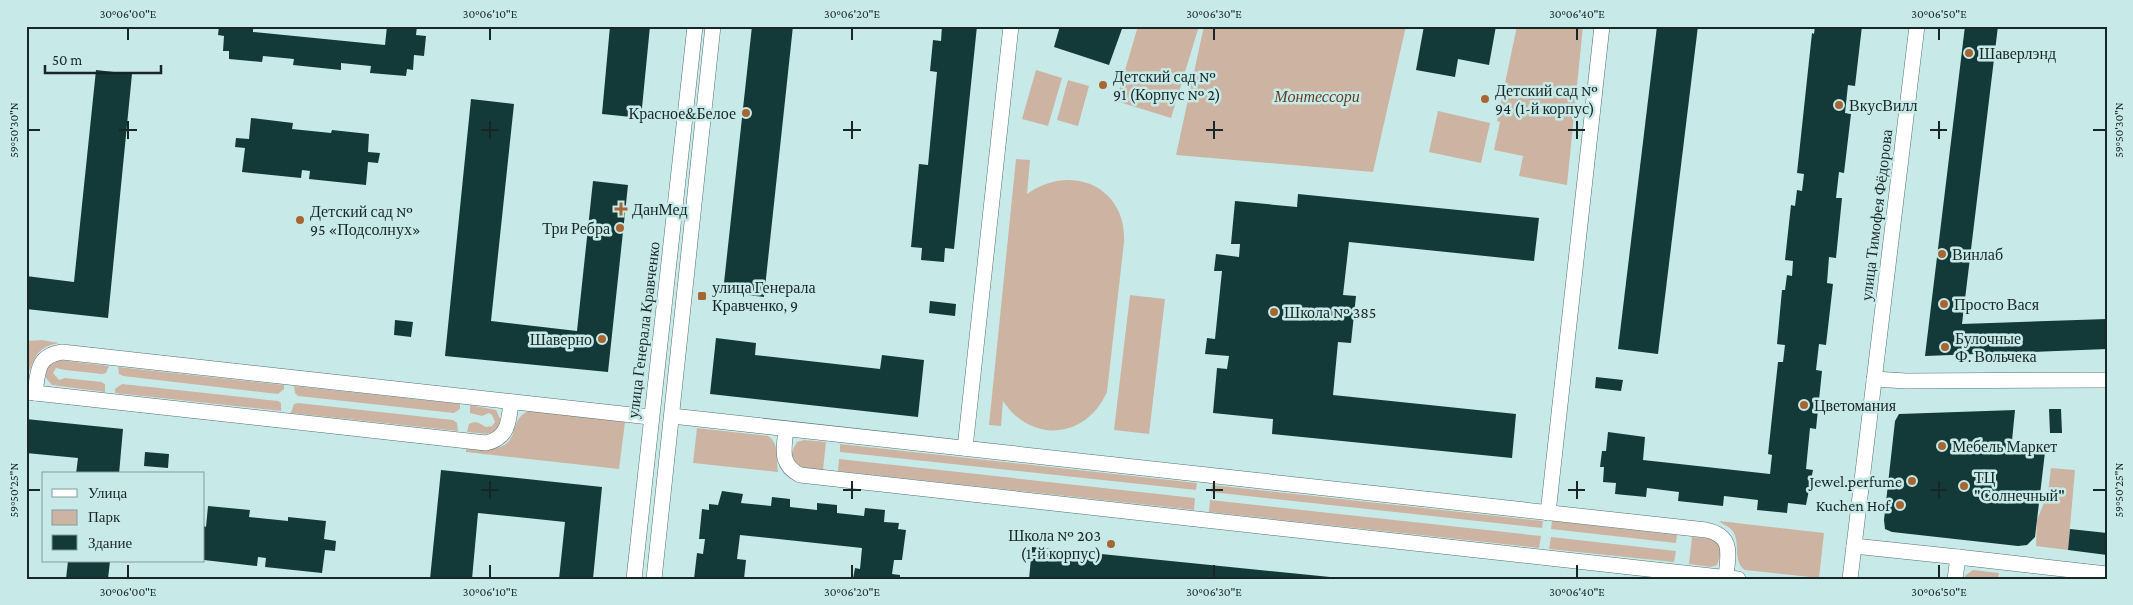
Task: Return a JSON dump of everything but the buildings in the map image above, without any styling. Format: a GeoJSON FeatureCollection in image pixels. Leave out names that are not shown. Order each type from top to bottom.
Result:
{"type":"FeatureCollection","features":[{"type":"Feature","properties":{"kind":"street","name":"улица Генерала Кравченко"},"geometry":{"type":"LineString","coordinates":[[634,579],[650,417],[696,26]]}},
{"type":"Feature","properties":{"kind":"street"},"geometry":{"type":"LineString","coordinates":[[654,579],[714,26]]}},
{"type":"Feature","properties":{"kind":"street"},"geometry":{"type":"LineString","coordinates":[[965,448],[1011,26]]}},
{"type":"Feature","properties":{"kind":"street"},"geometry":{"type":"LineString","coordinates":[[1548,513],[1602,26]]}},
{"type":"Feature","properties":{"kind":"street","name":"улица Тимофея Фёдорова"},"geometry":{"type":"LineString","coordinates":[[1850,579],[1917,26]]}},
{"type":"Feature","properties":{"kind":"street"},"geometry":{"type":"LineString","coordinates":[[512,402],[509,424],[505,434],[496,441],[486,443],[31,393],[42,362],[50,354],[62,352],[650,417]]}},
{"type":"Feature","properties":{"kind":"street"},"geometry":{"type":"LineString","coordinates":[[1874,379],[1906,381],[2107,380]]}},
{"type":"Feature","properties":{"kind":"street"},"geometry":{"type":"LineString","coordinates":[[672,416],[1717,532],[1725,539],[1728,547],[1732,578],[800,475],[790,470],[784,459],[786,429]]}},
{"type":"Feature","properties":{"kind":"street"},"geometry":{"type":"LineString","coordinates":[[1854,546],[2107,574]]}},
{"type":"Feature","properties":{"kind":"street"},"geometry":{"type":"LineString","coordinates":[[1955,579],[1958,558]]}},
{"type":"Feature","properties":{"kind":"green space"},"geometry":{"type":"Polygon","coordinates":[[[1138,26],[1199,26],[1171,118],[1116,101],[1138,26]]]}},
{"type":"Feature","properties":{"kind":"green space","name":"Монтессори"},"geometry":{"type":"Polygon","coordinates":[[[1204,26],[1406,26],[1373,172],[1176,155],[1204,26]]]}},
{"type":"Feature","properties":{"kind":"green space"},"geometry":{"type":"Polygon","coordinates":[[[1517,26],[1583,26],[1567,185],[1519,176],[1523,156],[1494,150],[1500,122],[1497,121],[1517,26]]]}},
{"type":"Feature","properties":{"kind":"green space"},"geometry":{"type":"Polygon","coordinates":[[[1036,70],[1062,78],[1048,126],[1022,119],[1036,70]]]}},
{"type":"Feature","properties":{"kind":"green space"},"geometry":{"type":"Polygon","coordinates":[[[1068,80],[1089,86],[1078,126],[1057,120],[1068,80]]]}},
{"type":"Feature","properties":{"kind":"green space"},"geometry":{"type":"Polygon","coordinates":[[[1438,111],[1490,123],[1481,163],[1429,152],[1438,111]]]}},
{"type":"Feature","properties":{"kind":"green space"},"geometry":{"type":"Polygon","coordinates":[[[1016,159],[1030,160],[1027,194],[1043,185],[1060,180],[1077,181],[1092,185],[1106,194],[1116,206],[1122,222],[1124,242],[1107,392],[1098,408],[1086,419],[1072,427],[1058,430],[1043,429],[1028,424],[1015,415],[1003,401],[1001,426],[989,425],[1016,159]]]}},
{"type":"Feature","properties":{"kind":"green space"},"geometry":{"type":"Polygon","coordinates":[[[1130,295],[1165,299],[1149,434],[1114,430],[1130,295]]]}},
{"type":"Feature","properties":{"kind":"green space"},"geometry":{"type":"Polygon","coordinates":[[[42,340],[59,343],[40,351],[34,359],[26,378],[26,341],[42,340]]]}},
{"type":"Feature","properties":{"kind":"green space"},"geometry":{"type":"Polygon","coordinates":[[[59,360],[109,366],[106,373],[102,374],[56,368],[53,373],[59,380],[65,378],[101,382],[105,384],[105,392],[52,385],[46,378],[46,371],[50,365],[59,360]]]}},
{"type":"Feature","properties":{"kind":"green space"},"geometry":{"type":"Polygon","coordinates":[[[118,367],[284,385],[284,389],[278,394],[123,376],[119,374],[118,367]]]}},
{"type":"Feature","properties":{"kind":"green space"},"geometry":{"type":"Polygon","coordinates":[[[122,384],[278,401],[281,403],[281,411],[115,393],[115,389],[122,384]]]}},
{"type":"Feature","properties":{"kind":"green space"},"geometry":{"type":"Polygon","coordinates":[[[294,386],[460,404],[460,409],[454,413],[298,396],[295,393],[294,386]]]}},
{"type":"Feature","properties":{"kind":"green space"},"geometry":{"type":"Polygon","coordinates":[[[294,404],[453,420],[457,423],[458,431],[291,413],[294,404]]]}},
{"type":"Feature","properties":{"kind":"green space"},"geometry":{"type":"Polygon","coordinates":[[[470,405],[496,410],[501,421],[496,431],[487,434],[467,432],[469,424],[474,422],[486,427],[492,426],[495,422],[489,413],[482,416],[470,413],[470,405]]]}},
{"type":"Feature","properties":{"kind":"green space"},"geometry":{"type":"Polygon","coordinates":[[[529,411],[625,422],[619,469],[466,452],[466,449],[500,447],[508,442],[521,416],[529,411]]]}},
{"type":"Feature","properties":{"kind":"green space"},"geometry":{"type":"Polygon","coordinates":[[[697,428],[768,436],[772,439],[776,448],[778,472],[693,463],[697,428]]]}},
{"type":"Feature","properties":{"kind":"green space"},"geometry":{"type":"Polygon","coordinates":[[[804,440],[826,442],[823,470],[802,467],[793,461],[793,450],[797,442],[804,440]]]}},
{"type":"Feature","properties":{"kind":"green space"},"geometry":{"type":"Polygon","coordinates":[[[840,444],[1197,483],[1196,490],[840,452],[840,444]]]}},
{"type":"Feature","properties":{"kind":"green space"},"geometry":{"type":"Polygon","coordinates":[[[839,459],[1195,498],[1194,510],[838,471],[839,459]]]}},
{"type":"Feature","properties":{"kind":"green space"},"geometry":{"type":"Polygon","coordinates":[[[2051,468],[2075,470],[2068,550],[2036,546],[2037,520],[2048,493],[2051,468]]]}},
{"type":"Feature","properties":{"kind":"green space"},"geometry":{"type":"Polygon","coordinates":[[[1212,485],[1543,521],[1542,528],[1211,492],[1212,485]]]}},
{"type":"Feature","properties":{"kind":"green space"},"geometry":{"type":"Polygon","coordinates":[[[1210,500],[1541,536],[1539,548],[1209,512],[1210,500]]]}},
{"type":"Feature","properties":{"kind":"green space"},"geometry":{"type":"Polygon","coordinates":[[[1552,521],[1677,535],[1676,543],[1551,529],[1552,521]]]}},
{"type":"Feature","properties":{"kind":"green space"},"geometry":{"type":"Polygon","coordinates":[[[1719,521],[1824,533],[1819,578],[1745,570],[1739,563],[1734,533],[1719,521]]]}},
{"type":"Feature","properties":{"kind":"green space"},"geometry":{"type":"Polygon","coordinates":[[[1551,537],[1676,551],[1674,562],[1549,549],[1551,537]]]}},
{"type":"Feature","properties":{"kind":"green space"},"geometry":{"type":"Polygon","coordinates":[[[1692,537],[1713,539],[1719,542],[1722,550],[1717,565],[1711,567],[1689,564],[1692,537]]]}},
{"type":"Feature","properties":{"kind":"green space"},"geometry":{"type":"Polygon","coordinates":[[[1973,570],[1999,573],[1998,579],[1964,579],[1973,570]]]}},
{"type":"Feature","properties":{"kind":"place","name":"Шаверлэнд"},"geometry":{"type":"Point","coordinates":[1969,53]}},
{"type":"Feature","properties":{"kind":"place","name":"Детский сад № 91 (Корпус № 2)"},"geometry":{"type":"Point","coordinates":[1103,85]}},
{"type":"Feature","properties":{"kind":"place","name":"Детский сад № 94 (1-й корпус)"},"geometry":{"type":"Point","coordinates":[1485,99]}},
{"type":"Feature","properties":{"kind":"place","name":"ВкусВилл"},"geometry":{"type":"Point","coordinates":[1839,105]}},
{"type":"Feature","properties":{"kind":"place","name":"Красное&Белое"},"geometry":{"type":"Point","coordinates":[746,113]}},
{"type":"Feature","properties":{"kind":"place","name":"ДанМед"},"geometry":{"type":"Point","coordinates":[621,209]}},
{"type":"Feature","properties":{"kind":"place","name":"Детский сад № 95 «Подсолнух»"},"geometry":{"type":"Point","coordinates":[300,220]}},
{"type":"Feature","properties":{"kind":"place","name":"Три Ребра"},"geometry":{"type":"Point","coordinates":[620,228]}},
{"type":"Feature","properties":{"kind":"place","name":"Винлаб"},"geometry":{"type":"Point","coordinates":[1942,254]}},
{"type":"Feature","properties":{"kind":"place","name":"улица Генерала Кравченко, 9"},"geometry":{"type":"Point","coordinates":[702,296]}},
{"type":"Feature","properties":{"kind":"place","name":"Просто Вася"},"geometry":{"type":"Point","coordinates":[1944,304]}},
{"type":"Feature","properties":{"kind":"place","name":"Школа № 385"},"geometry":{"type":"Point","coordinates":[1274,312]}},
{"type":"Feature","properties":{"kind":"place","name":"Шаверно"},"geometry":{"type":"Point","coordinates":[602,339]}},
{"type":"Feature","properties":{"kind":"place","name":"Булочные Ф. Вольчека"},"geometry":{"type":"Point","coordinates":[1945,347]}},
{"type":"Feature","properties":{"kind":"place","name":"Цветомания"},"geometry":{"type":"Point","coordinates":[1804,405]}},
{"type":"Feature","properties":{"kind":"place","name":"Мебель Маркет"},"geometry":{"type":"Point","coordinates":[1942,446]}},
{"type":"Feature","properties":{"kind":"place","name":"Jewel.perfume"},"geometry":{"type":"Point","coordinates":[1912,481]}},
{"type":"Feature","properties":{"kind":"place","name":"ТЦ \"Солнечный\""},"geometry":{"type":"Point","coordinates":[1964,486]}},
{"type":"Feature","properties":{"kind":"place","name":"Kuchen Hof"},"geometry":{"type":"Point","coordinates":[1900,505]}},
{"type":"Feature","properties":{"kind":"place","name":"Школа № 203 (1-й корпус)"},"geometry":{"type":"Point","coordinates":[1111,544]}}]}
